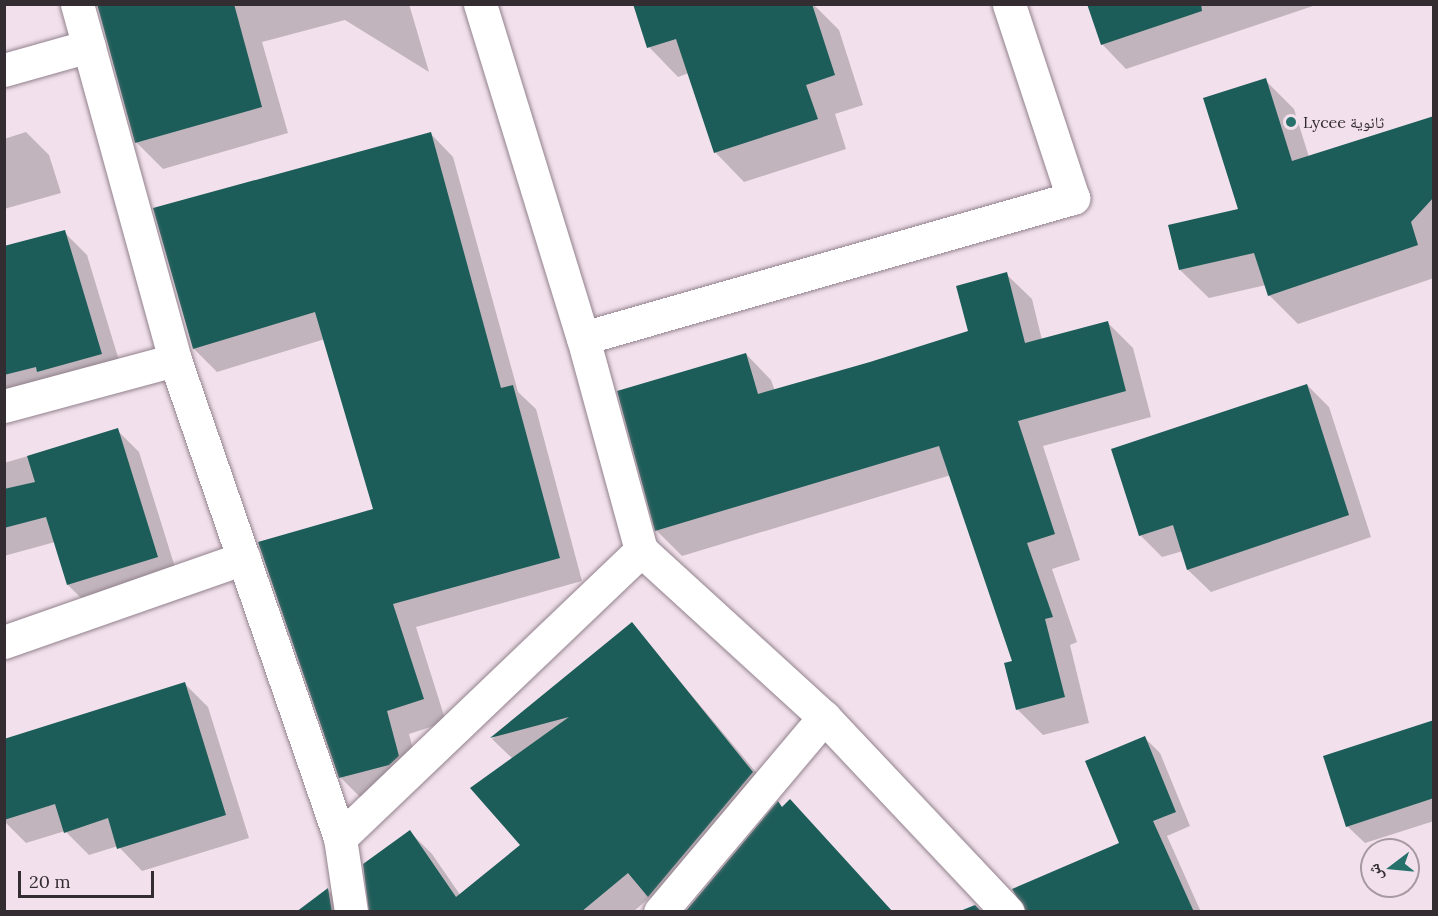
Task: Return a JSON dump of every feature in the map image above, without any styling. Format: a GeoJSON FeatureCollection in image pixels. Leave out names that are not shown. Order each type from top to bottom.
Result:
{"type":"FeatureCollection","features":[{"type":"Feature","properties":{"kind":"street"},"geometry":{"type":"LineString","coordinates":[[76,4],[175,360],[340,838],[351,912]]}},
{"type":"Feature","properties":{"kind":"street"},"geometry":{"type":"LineString","coordinates":[[480,4],[583,338],[640,550],[824,717],[1008,912]]}},
{"type":"Feature","properties":{"kind":"street"},"geometry":{"type":"LineString","coordinates":[[583,338],[1073,198],[1010,4]]}},
{"type":"Feature","properties":{"kind":"street"},"geometry":{"type":"LineString","coordinates":[[4,70],[89,46]]}},
{"type":"Feature","properties":{"kind":"street"},"geometry":{"type":"LineString","coordinates":[[4,406],[175,360]]}},
{"type":"Feature","properties":{"kind":"street"},"geometry":{"type":"LineString","coordinates":[[340,838],[640,550]]}},
{"type":"Feature","properties":{"kind":"street"},"geometry":{"type":"LineString","coordinates":[[4,642],[243,558]]}},
{"type":"Feature","properties":{"kind":"street"},"geometry":{"type":"LineString","coordinates":[[660,912],[824,717]]}},
{"type":"Feature","properties":{"kind":"building"},"geometry":{"type":"Polygon","coordinates":[[[97,4],[234,4],[262,107],[135,143],[97,4]]]}},
{"type":"Feature","properties":{"kind":"building"},"geometry":{"type":"Polygon","coordinates":[[[633,4],[812,4],[835,75],[806,85],[818,119],[714,153],[676,39],[647,48],[633,4]]]}},
{"type":"Feature","properties":{"kind":"building"},"geometry":{"type":"Polygon","coordinates":[[[1087,4],[1201,4],[1202,11],[1101,45],[1087,4]]]}},
{"type":"Feature","properties":{"kind":"building"},"geometry":{"type":"Polygon","coordinates":[[[1266,78],[1292,161],[1434,116],[1434,197],[1411,222],[1418,245],[1268,296],[1254,253],[1179,270],[1168,225],[1238,209],[1203,98],[1266,78]]]}},
{"type":"Feature","properties":{"kind":"building"},"geometry":{"type":"Polygon","coordinates":[[[431,132],[501,388],[513,385],[560,558],[393,604],[424,699],[387,711],[399,756],[389,765],[339,778],[258,542],[373,509],[315,312],[193,349],[153,208],[431,132]]]}},
{"type":"Feature","properties":{"kind":"building"},"geometry":{"type":"Polygon","coordinates":[[[65,230],[102,354],[37,372],[36,367],[4,375],[4,246],[65,230]]]}},
{"type":"Feature","properties":{"kind":"building"},"geometry":{"type":"Polygon","coordinates":[[[1007,272],[1025,343],[1108,321],[1126,391],[1018,421],[1055,534],[1027,543],[1053,617],[1045,619],[1065,697],[1016,710],[1004,663],[1012,661],[939,446],[655,531],[617,391],[746,353],[758,394],[870,362],[968,331],[956,286],[1007,272]]]}},
{"type":"Feature","properties":{"kind":"building"},"geometry":{"type":"Polygon","coordinates":[[[1307,384],[1349,515],[1187,570],[1173,525],[1139,536],[1111,449],[1307,384]]]}},
{"type":"Feature","properties":{"kind":"building"},"geometry":{"type":"Polygon","coordinates":[[[118,428],[158,557],[67,585],[46,517],[4,528],[4,489],[35,482],[27,456],[118,428]]]}},
{"type":"Feature","properties":{"kind":"building"},"geometry":{"type":"Polygon","coordinates":[[[632,622],[753,772],[648,897],[628,873],[581,912],[369,912],[363,864],[410,830],[456,897],[520,845],[470,788],[569,717],[490,738],[632,622]]]}},
{"type":"Feature","properties":{"kind":"building"},"geometry":{"type":"Polygon","coordinates":[[[185,682],[226,815],[117,849],[108,818],[64,833],[55,804],[4,820],[4,739],[185,682]]]}},
{"type":"Feature","properties":{"kind":"building"},"geometry":{"type":"Polygon","coordinates":[[[1434,720],[1434,798],[1346,827],[1323,756],[1434,720]]]}},
{"type":"Feature","properties":{"kind":"building"},"geometry":{"type":"Polygon","coordinates":[[[1145,736],[1176,812],[1153,821],[1194,912],[1026,912],[1012,889],[1119,843],[1085,761],[1145,736]]]}},
{"type":"Feature","properties":{"kind":"building"},"geometry":{"type":"Polygon","coordinates":[[[790,799],[893,912],[685,912],[778,801],[782,807],[790,799]]]}},
{"type":"Feature","properties":{"kind":"building"},"geometry":{"type":"Polygon","coordinates":[[[328,888],[332,912],[296,912],[328,888]]]}},
{"type":"Feature","properties":{"kind":"building"},"geometry":{"type":"Polygon","coordinates":[[[975,905],[982,912],[960,911],[975,905]]]}},
{"type":"Feature","properties":{"kind":"place","name":"Lycee ثانوية"},"geometry":{"type":"Point","coordinates":[1291,122]}}]}
